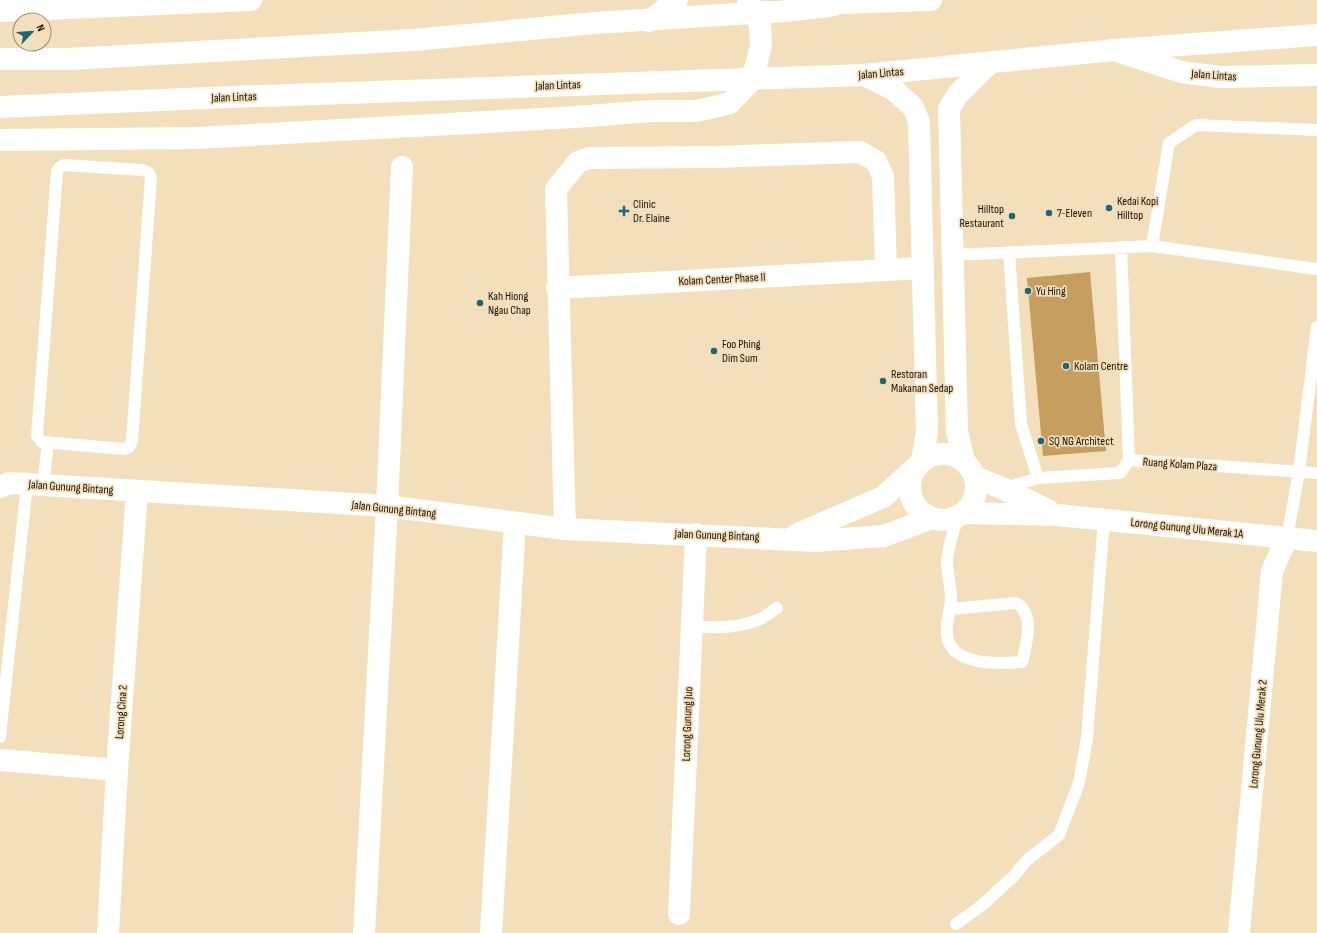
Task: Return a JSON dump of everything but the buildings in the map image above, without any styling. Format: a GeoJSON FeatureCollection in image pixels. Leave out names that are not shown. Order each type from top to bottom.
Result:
{"type":"FeatureCollection","features":[{"type":"Feature","properties":{"kind":"main road"},"geometry":{"type":"LineString","coordinates":[[0,11],[251,0]]}},
{"type":"Feature","properties":{"kind":"main road"},"geometry":{"type":"LineString","coordinates":[[649,21],[677,0]]}},
{"type":"Feature","properties":{"kind":"main road"},"geometry":{"type":"LineString","coordinates":[[0,140],[197,138],[651,112],[697,111],[730,103],[748,84],[756,66],[761,45],[760,24],[748,0]]}},
{"type":"Feature","properties":{"kind":"main road"},"geometry":{"type":"LineString","coordinates":[[0,59],[70,59],[414,40],[595,23],[649,21],[784,11],[830,6],[835,1],[931,0]]}},
{"type":"Feature","properties":{"kind":"main road","name":"Jalan Lintas"},"geometry":{"type":"LineString","coordinates":[[0,107],[270,95],[864,75],[1114,50],[1317,34]]}},
{"type":"Feature","properties":{"kind":"main road","name":"Jalan Lintas"},"geometry":{"type":"LineString","coordinates":[[1114,50],[1181,72],[1220,77],[1317,75]]}},
{"type":"Feature","properties":{"kind":"main road"},"geometry":{"type":"LineString","coordinates":[[864,75],[894,90],[913,107],[919,122],[927,432],[919,464],[910,487],[916,506],[923,513],[932,518],[941,520],[960,515],[970,506],[974,497],[970,469],[957,431],[949,109],[958,94],[990,63]]}},
{"type":"Feature","properties":{"kind":"main road"},"geometry":{"type":"LineString","coordinates":[[565,529],[557,288],[556,189],[578,162],[589,158],[714,157],[860,152],[876,161],[883,176],[886,270]]}},
{"type":"Feature","properties":{"kind":"main road"},"geometry":{"type":"LineString","coordinates":[[364,933],[387,506],[402,167]]}},
{"type":"Feature","properties":{"kind":"main road","name":"Kolam Center Phase II"},"geometry":{"type":"LineString","coordinates":[[557,288],[923,268]]}},
{"type":"Feature","properties":{"kind":"main road"},"geometry":{"type":"LineString","coordinates":[[919,464],[930,456],[948,453],[956,456],[970,469]]}},
{"type":"Feature","properties":{"kind":"main road","name":"Jalan Gunung Bintang"},"geometry":{"type":"LineString","coordinates":[[788,538],[884,497],[919,464]]}},
{"type":"Feature","properties":{"kind":"main road","name":"Lorong Gunung Ulu Merak 1A"},"geometry":{"type":"LineString","coordinates":[[970,469],[1004,489],[1058,515]]}},
{"type":"Feature","properties":{"kind":"main road","name":"Jalan Gunung Bintang"},"geometry":{"type":"LineString","coordinates":[[0,487],[10,483],[387,506],[565,529],[821,540],[884,536],[932,518]]}},
{"type":"Feature","properties":{"kind":"main road","name":"Lorong Cina 2"},"geometry":{"type":"LineString","coordinates":[[108,933],[117,770],[137,491]]}},
{"type":"Feature","properties":{"kind":"main road","name":"Lorong Gunung Ulu Merak 1A"},"geometry":{"type":"LineString","coordinates":[[960,515],[1058,515],[1317,541]]}},
{"type":"Feature","properties":{"kind":"main road"},"geometry":{"type":"LineString","coordinates":[[491,933],[515,523]]}},
{"type":"Feature","properties":{"kind":"main road","name":"Lorong Gunung Juo"},"geometry":{"type":"LineString","coordinates":[[679,914],[696,534]]}},
{"type":"Feature","properties":{"kind":"main road","name":"Lorong Gunung Ulu Merak 2"},"geometry":{"type":"LineString","coordinates":[[1239,933],[1272,571],[1287,538]]}},
{"type":"Feature","properties":{"kind":"main road"},"geometry":{"type":"LineString","coordinates":[[0,760],[117,770]]}},
{"type":"Feature","properties":{"kind":"lane"},"geometry":{"type":"LineString","coordinates":[[1152,246],[1169,143],[1196,125],[1317,130]]}},
{"type":"Feature","properties":{"kind":"lane"},"geometry":{"type":"LineString","coordinates":[[64,165],[143,170],[149,173],[151,178],[132,441],[129,447],[124,449],[48,442],[42,442],[37,436],[57,171],[64,165]]}},
{"type":"Feature","properties":{"kind":"lane"},"geometry":{"type":"LineString","coordinates":[[953,255],[1152,246],[1317,269]]}},
{"type":"Feature","properties":{"kind":"lane","name":"Ruang Kolam Plaza"},"geometry":{"type":"LineString","coordinates":[[1121,247],[1129,460],[1317,473]]}},
{"type":"Feature","properties":{"kind":"lane"},"geometry":{"type":"LineString","coordinates":[[1008,252],[1021,424],[1038,478]]}},
{"type":"Feature","properties":{"kind":"lane"},"geometry":{"type":"LineString","coordinates":[[1287,538],[1299,472],[1317,327]]}},
{"type":"Feature","properties":{"kind":"lane"},"geometry":{"type":"LineString","coordinates":[[0,737],[35,485],[48,442]]}},
{"type":"Feature","properties":{"kind":"lane"},"geometry":{"type":"LineString","coordinates":[[1004,489],[1038,478],[1120,473],[1129,460]]}},
{"type":"Feature","properties":{"kind":"lane"},"geometry":{"type":"LineString","coordinates":[[951,609],[1016,603],[1023,607],[1027,617],[1027,642],[1022,662],[979,662],[960,654],[949,644],[946,633],[951,609],[951,593],[947,562],[960,515]]}},
{"type":"Feature","properties":{"kind":"lane"},"geometry":{"type":"LineString","coordinates":[[956,924],[981,906],[1014,876],[1027,860],[1059,835],[1079,784],[1087,738],[1104,519]]}},
{"type":"Feature","properties":{"kind":"lane"},"geometry":{"type":"LineString","coordinates":[[692,626],[705,627],[745,624],[760,619],[777,608]]}},
{"type":"Feature","properties":{"kind":"place","name":"Kedai Kopi Hilltop"},"geometry":{"type":"Point","coordinates":[1109,208]}},
{"type":"Feature","properties":{"kind":"place","name":"Clinic Dr. Elaine"},"geometry":{"type":"Point","coordinates":[624,211]}},
{"type":"Feature","properties":{"kind":"place","name":"7-Eleven"},"geometry":{"type":"Point","coordinates":[1049,213]}},
{"type":"Feature","properties":{"kind":"place","name":"Hilltop Restaurant"},"geometry":{"type":"Point","coordinates":[1012,216]}},
{"type":"Feature","properties":{"kind":"place","name":"Yu Hing"},"geometry":{"type":"Point","coordinates":[1028,291]}},
{"type":"Feature","properties":{"kind":"place","name":"Kah Hiong Ngau Chap"},"geometry":{"type":"Point","coordinates":[480,303]}},
{"type":"Feature","properties":{"kind":"place","name":"Foo Phing Dim Sum"},"geometry":{"type":"Point","coordinates":[714,351]}},
{"type":"Feature","properties":{"kind":"place","name":"Kolam Centre"},"geometry":{"type":"Point","coordinates":[1066,366]}},
{"type":"Feature","properties":{"kind":"place","name":"Restoran Makanan Sedap"},"geometry":{"type":"Point","coordinates":[883,381]}},
{"type":"Feature","properties":{"kind":"place","name":"SQ NG Architect"},"geometry":{"type":"Point","coordinates":[1041,441]}}]}
